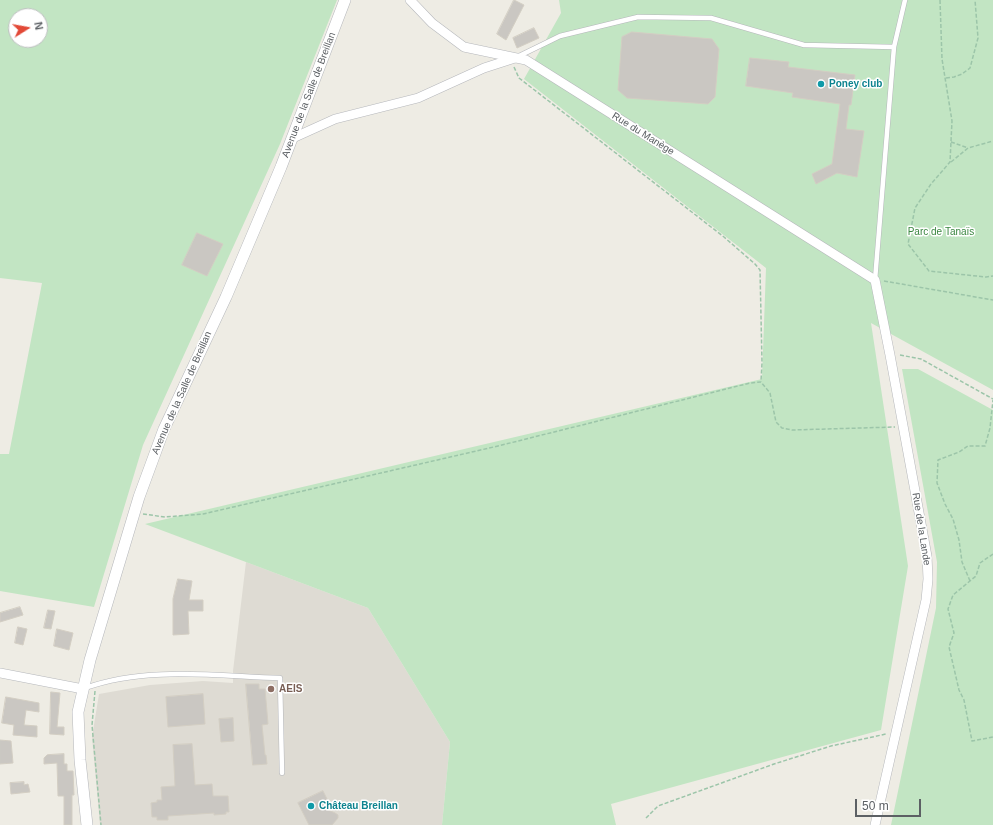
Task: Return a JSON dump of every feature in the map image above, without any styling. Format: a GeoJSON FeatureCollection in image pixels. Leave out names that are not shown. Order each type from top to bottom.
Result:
{"type":"FeatureCollection","features":[{"type":"Feature","properties":{"kind":"street","name":"Avenue de la Salle de Breillan"},"geometry":{"type":"LineString","coordinates":[[86,825],[80,760],[78,712],[90,660],[134,514],[164,429],[226,297],[293,138],[345,0]]}},
{"type":"Feature","properties":{"kind":"street","name":"Rue du Manège"},"geometry":{"type":"LineString","coordinates":[[410,0],[432,23],[464,47],[526,60],[875,280]]}},
{"type":"Feature","properties":{"kind":"street"},"geometry":{"type":"LineString","coordinates":[[293,138],[335,118],[418,98],[484,68],[513,58]]}},
{"type":"Feature","properties":{"kind":"street","name":"Rue de la Lande"},"geometry":{"type":"LineString","coordinates":[[875,280],[927,556],[928,580],[926,600],[875,825]]}},
{"type":"Feature","properties":{"kind":"street"},"geometry":{"type":"LineString","coordinates":[[0,673],[83,688]]}},
{"type":"Feature","properties":{"kind":"lane"},"geometry":{"type":"LineString","coordinates":[[875,280],[894,47],[905,0]]}},
{"type":"Feature","properties":{"kind":"lane"},"geometry":{"type":"LineString","coordinates":[[513,58],[560,36],[638,17],[711,18],[804,45],[894,47]]}},
{"type":"Feature","properties":{"kind":"lane"},"geometry":{"type":"LineString","coordinates":[[83,688],[96,684],[144,676],[177,674],[280,678],[282,773]]}},
{"type":"Feature","properties":{"kind":"path"},"geometry":{"type":"LineString","coordinates":[[940,0],[942,59],[952,120],[950,162]]}},
{"type":"Feature","properties":{"kind":"path"},"geometry":{"type":"LineString","coordinates":[[945,78],[954,77],[970,68],[978,38],[975,0]]}},
{"type":"Feature","properties":{"kind":"path"},"geometry":{"type":"LineString","coordinates":[[513,58],[519,78],[724,236],[760,270],[762,327],[761,382],[770,393],[776,422],[782,428],[792,430],[903,426]]}},
{"type":"Feature","properties":{"kind":"path"},"geometry":{"type":"LineString","coordinates":[[993,141],[968,148],[950,162],[931,184],[915,208],[908,244],[929,271],[986,277],[993,276]]}},
{"type":"Feature","properties":{"kind":"path"},"geometry":{"type":"LineString","coordinates":[[951,142],[968,148]]}},
{"type":"Feature","properties":{"kind":"path"},"geometry":{"type":"LineString","coordinates":[[875,280],[993,300]]}},
{"type":"Feature","properties":{"kind":"path"},"geometry":{"type":"LineString","coordinates":[[890,354],[921,359],[993,399],[990,428],[984,446],[968,446],[959,452],[938,460],[937,483],[945,504],[953,519],[959,540],[962,562],[970,581]]}},
{"type":"Feature","properties":{"kind":"path"},"geometry":{"type":"LineString","coordinates":[[134,514],[165,517],[203,514],[491,448],[750,383],[761,382]]}},
{"type":"Feature","properties":{"kind":"path"},"geometry":{"type":"LineString","coordinates":[[993,554],[980,563],[976,576],[953,595],[948,609],[954,633],[949,647],[959,690],[964,700],[972,741],[993,737]]}},
{"type":"Feature","properties":{"kind":"path"},"geometry":{"type":"LineString","coordinates":[[96,684],[92,725],[101,825]]}},
{"type":"Feature","properties":{"kind":"path"},"geometry":{"type":"LineString","coordinates":[[646,818],[658,806],[774,764],[831,746],[896,733]]}},
{"type":"Feature","properties":{"kind":"shaded area","name":"AEIS"},"geometry":{"type":"Polygon","coordinates":[[[246,562],[368,608],[450,742],[442,825],[100,825],[92,737],[99,694],[150,685],[203,681],[233,683],[233,671],[246,562]]]}},
{"type":"Feature","properties":{"kind":"green space"},"geometry":{"type":"Polygon","coordinates":[[[0,0],[337,0],[280,144],[143,445],[94,607],[0,591],[0,454],[9,454],[42,283],[0,278],[0,0]]]}},
{"type":"Feature","properties":{"kind":"green space","name":"Parc de Tanaïs"},"geometry":{"type":"Polygon","coordinates":[[[559,0],[993,0],[993,390],[871,323],[908,566],[881,730],[611,804],[616,825],[442,825],[450,742],[368,608],[145,524],[762,379],[766,268],[524,79],[561,13],[559,0]]]}},
{"type":"Feature","properties":{"kind":"green space"},"geometry":{"type":"Polygon","coordinates":[[[902,369],[918,369],[993,410],[993,825],[891,825],[936,608],[937,562],[902,369]]]}},
{"type":"Feature","properties":{"kind":"building"},"geometry":{"type":"Polygon","coordinates":[[[514,0],[524,5],[506,40],[497,34],[514,0]]]}},
{"type":"Feature","properties":{"kind":"building"},"geometry":{"type":"Polygon","coordinates":[[[534,28],[539,38],[517,48],[513,38],[534,28]]]}},
{"type":"Feature","properties":{"kind":"building"},"geometry":{"type":"Polygon","coordinates":[[[632,32],[712,39],[719,49],[715,97],[708,104],[627,98],[618,90],[622,37],[632,32]]]}},
{"type":"Feature","properties":{"kind":"building"},"geometry":{"type":"Polygon","coordinates":[[[750,58],[789,62],[788,67],[855,75],[846,129],[864,131],[857,177],[837,173],[816,184],[812,174],[832,164],[840,104],[792,97],[793,93],[746,86],[750,58]]]}},
{"type":"Feature","properties":{"kind":"building"},"geometry":{"type":"Polygon","coordinates":[[[197,233],[223,244],[207,276],[182,265],[197,233]]]}},
{"type":"Feature","properties":{"kind":"building"},"geometry":{"type":"Polygon","coordinates":[[[178,579],[192,581],[189,600],[203,600],[203,611],[188,611],[189,634],[173,635],[173,599],[178,579]]]}},
{"type":"Feature","properties":{"kind":"building"},"geometry":{"type":"Polygon","coordinates":[[[20,607],[23,615],[0,622],[0,613],[20,607]]]}},
{"type":"Feature","properties":{"kind":"building"},"geometry":{"type":"Polygon","coordinates":[[[48,610],[55,611],[51,629],[44,628],[48,610]]]}},
{"type":"Feature","properties":{"kind":"building"},"geometry":{"type":"Polygon","coordinates":[[[18,627],[27,629],[23,645],[15,643],[18,627]]]}},
{"type":"Feature","properties":{"kind":"building"},"geometry":{"type":"Polygon","coordinates":[[[57,629],[73,633],[69,650],[54,646],[57,629]]]}},
{"type":"Feature","properties":{"kind":"building"},"geometry":{"type":"Polygon","coordinates":[[[246,684],[259,684],[259,689],[265,689],[268,724],[262,725],[267,764],[253,765],[246,684]]]}},
{"type":"Feature","properties":{"kind":"building"},"geometry":{"type":"Polygon","coordinates":[[[51,692],[60,693],[57,727],[64,727],[64,735],[50,734],[51,692]]]}},
{"type":"Feature","properties":{"kind":"building"},"geometry":{"type":"Polygon","coordinates":[[[203,694],[205,724],[168,727],[166,697],[203,694]]]}},
{"type":"Feature","properties":{"kind":"building"},"geometry":{"type":"Polygon","coordinates":[[[6,697],[39,703],[39,712],[26,710],[24,725],[37,726],[37,737],[13,735],[14,725],[2,723],[6,697]]]}},
{"type":"Feature","properties":{"kind":"building"},"geometry":{"type":"Polygon","coordinates":[[[233,718],[234,741],[221,742],[219,719],[233,718]]]}},
{"type":"Feature","properties":{"kind":"building"},"geometry":{"type":"Polygon","coordinates":[[[0,740],[11,741],[13,763],[0,764],[0,740]]]}},
{"type":"Feature","properties":{"kind":"building"},"geometry":{"type":"Polygon","coordinates":[[[192,744],[195,785],[212,784],[213,796],[228,796],[229,812],[226,812],[226,814],[214,815],[214,813],[168,816],[168,820],[157,820],[157,817],[152,817],[151,803],[157,802],[157,800],[162,800],[161,787],[175,786],[173,745],[192,744]]]}},
{"type":"Feature","properties":{"kind":"building"},"geometry":{"type":"Polygon","coordinates":[[[64,754],[64,764],[67,764],[67,771],[73,771],[74,795],[72,795],[72,825],[64,825],[64,796],[58,796],[57,763],[44,764],[44,758],[47,755],[64,754]]]}},
{"type":"Feature","properties":{"kind":"building"},"geometry":{"type":"Polygon","coordinates":[[[24,782],[24,785],[28,784],[30,792],[11,794],[10,783],[24,782]]]}},
{"type":"Feature","properties":{"kind":"building","name":"Château Breillan"},"geometry":{"type":"Polygon","coordinates":[[[323,791],[329,803],[321,807],[335,813],[338,815],[338,818],[332,825],[309,825],[298,803],[323,791]]]}},
{"type":"Feature","properties":{"kind":"place","name":"Poney club"},"geometry":{"type":"Point","coordinates":[821,84]}},
{"type":"Feature","properties":{"kind":"place","name":"AEIS"},"geometry":{"type":"Point","coordinates":[271,689]}},
{"type":"Feature","properties":{"kind":"place","name":"Château Breillan"},"geometry":{"type":"Point","coordinates":[311,806]}}]}
